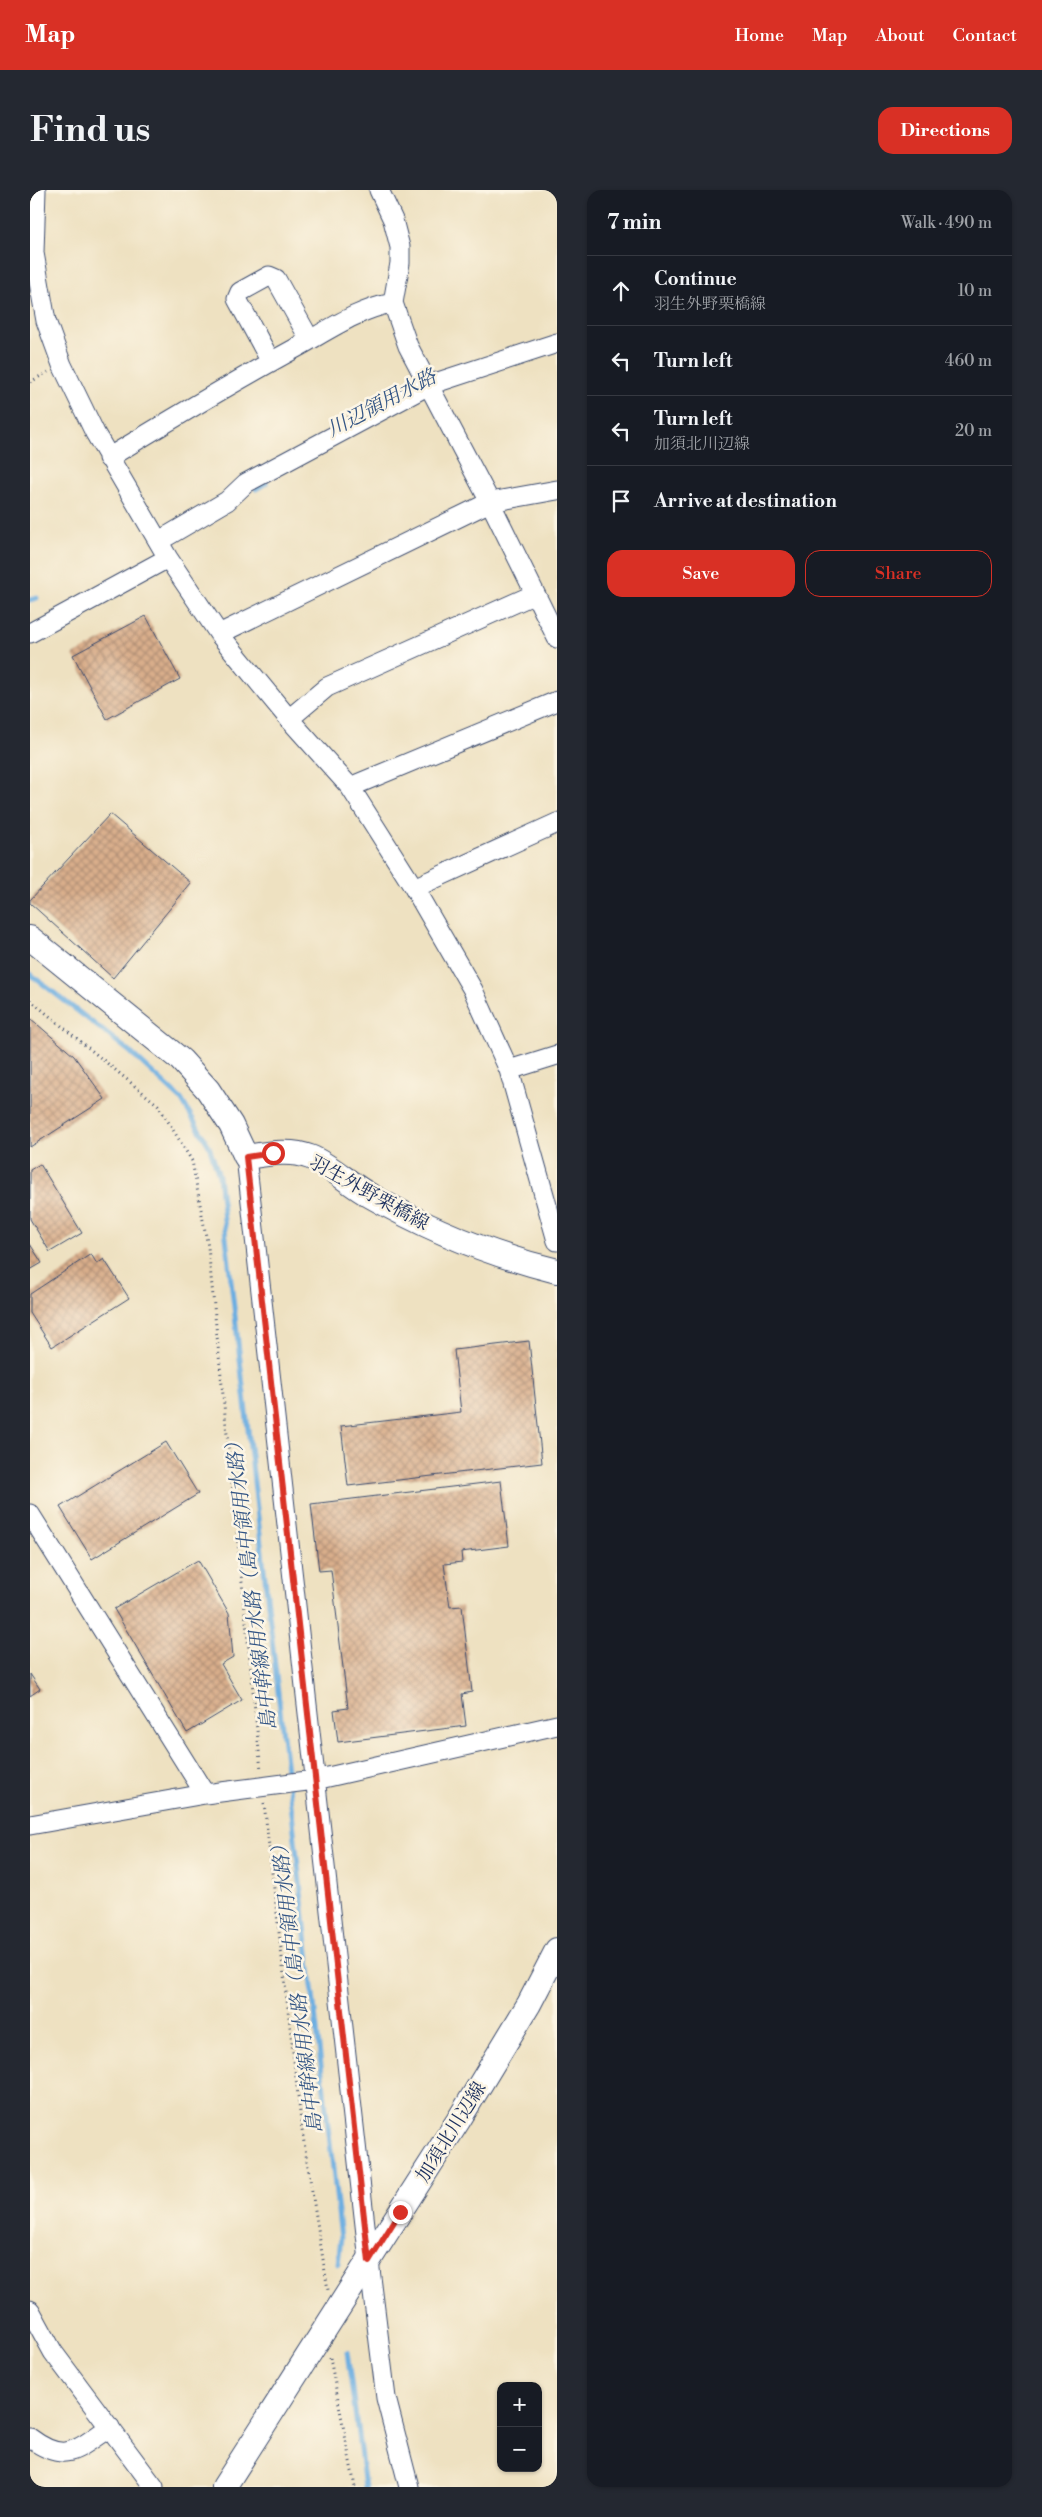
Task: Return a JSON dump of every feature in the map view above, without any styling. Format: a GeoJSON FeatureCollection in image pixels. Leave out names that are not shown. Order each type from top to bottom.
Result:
{"type":"FeatureCollection","features":[{"type":"Feature","properties":{"kind":"main road"},"geometry":{"type":"LineString","coordinates":[[30,938],[181,1060],[218,1104],[231,1124],[246,1157]]}},
{"type":"Feature","properties":{"kind":"main road","name":"羽生外野栗橋線"},"geometry":{"type":"LineString","coordinates":[[246,1157],[273,1153],[309,1157],[369,1195],[422,1224],[464,1242],[520,1262],[557,1271]]}},
{"type":"Feature","properties":{"kind":"main road","name":"加須北川辺線"},"geometry":{"type":"LineString","coordinates":[[224,2487],[339,2310],[489,2070],[557,1950]]}},
{"type":"Feature","properties":{"kind":"street"},"geometry":{"type":"LineString","coordinates":[[36,190],[32,253],[46,321],[62,365],[108,458],[168,558],[218,634],[350,788],[414,888],[472,990],[510,1070],[556,1236]]}},
{"type":"Feature","properties":{"kind":"street"},"geometry":{"type":"LineString","coordinates":[[379,190],[393,220],[400,247],[400,263],[393,302],[408,346],[490,502],[557,638]]}},
{"type":"Feature","properties":{"kind":"street"},"geometry":{"type":"LineString","coordinates":[[271,362],[237,299],[240,292],[270,276],[276,279],[310,340]]}},
{"type":"Feature","properties":{"kind":"street"},"geometry":{"type":"LineString","coordinates":[[108,458],[221,389],[310,340],[373,306],[393,302]]}},
{"type":"Feature","properties":{"kind":"street"},"geometry":{"type":"LineString","coordinates":[[159,541],[227,501],[246,483],[432,391],[557,343]]}},
{"type":"Feature","properties":{"kind":"street"},"geometry":{"type":"LineString","coordinates":[[218,634],[490,502],[557,490]]}},
{"type":"Feature","properties":{"kind":"street"},"geometry":{"type":"LineString","coordinates":[[30,633],[168,558]]}},
{"type":"Feature","properties":{"kind":"street"},"geometry":{"type":"LineString","coordinates":[[289,719],[326,687],[535,594]]}},
{"type":"Feature","properties":{"kind":"street"},"geometry":{"type":"LineString","coordinates":[[350,788],[557,701]]}},
{"type":"Feature","properties":{"kind":"street"},"geometry":{"type":"LineString","coordinates":[[414,888],[557,823]]}},
{"type":"Feature","properties":{"kind":"street"},"geometry":{"type":"LineString","coordinates":[[510,1070],[557,1056]]}},
{"type":"Feature","properties":{"kind":"street"},"geometry":{"type":"LineString","coordinates":[[246,1157],[369,2262],[386,2398],[409,2487]]}},
{"type":"Feature","properties":{"kind":"street"},"geometry":{"type":"LineString","coordinates":[[30,1514],[205,1794]]}},
{"type":"Feature","properties":{"kind":"street"},"geometry":{"type":"LineString","coordinates":[[30,1825],[205,1794],[315,1780],[557,1725]]}},
{"type":"Feature","properties":{"kind":"street"},"geometry":{"type":"LineString","coordinates":[[30,2310],[52,2352],[154,2487]]}},
{"type":"Feature","properties":{"kind":"street"},"geometry":{"type":"LineString","coordinates":[[30,2438],[47,2451],[69,2453],[110,2427]]}},
{"type":"Feature","properties":{"kind":"path"},"geometry":{"type":"LineString","coordinates":[[30,1000],[158,1105],[192,1162],[208,1247],[262,1787],[304,2140],[326,2287],[339,2310]]}},
{"type":"Feature","properties":{"kind":"path"},"geometry":{"type":"LineString","coordinates":[[318,2343],[332,2362],[355,2487]]}},
{"type":"Feature","properties":{"kind":"building"},"geometry":{"type":"Polygon","coordinates":[[[146,616],[180,679],[107,719],[73,655],[146,616]]]}},
{"type":"Feature","properties":{"kind":"building"},"geometry":{"type":"Polygon","coordinates":[[[110,814],[191,883],[113,978],[30,903],[30,900],[110,814]]]}},
{"type":"Feature","properties":{"kind":"building"},"geometry":{"type":"Polygon","coordinates":[[[30,1018],[74,1056],[105,1099],[30,1147],[30,1018]]]}},
{"type":"Feature","properties":{"kind":"building"},"geometry":{"type":"Polygon","coordinates":[[[40,1164],[82,1233],[50,1252],[30,1219],[30,1170],[40,1164]]]}},
{"type":"Feature","properties":{"kind":"building"},"geometry":{"type":"Polygon","coordinates":[[[30,1244],[42,1263],[30,1270],[30,1244]]]}},
{"type":"Feature","properties":{"kind":"building"},"geometry":{"type":"Polygon","coordinates":[[[91,1254],[97,1264],[104,1259],[129,1298],[52,1347],[30,1313],[30,1294],[91,1254]]]}},
{"type":"Feature","properties":{"kind":"building"},"geometry":{"type":"Polygon","coordinates":[[[529,1341],[542,1463],[348,1486],[341,1426],[461,1412],[454,1350],[529,1341]]]}},
{"type":"Feature","properties":{"kind":"building"},"geometry":{"type":"Polygon","coordinates":[[[166,1442],[198,1494],[92,1559],[60,1507],[166,1442]]]}},
{"type":"Feature","properties":{"kind":"building"},"geometry":{"type":"Polygon","coordinates":[[[501,1481],[509,1546],[461,1552],[462,1562],[444,1564],[450,1607],[462,1606],[472,1692],[462,1694],[466,1726],[338,1742],[334,1710],[348,1708],[331,1570],[319,1571],[311,1504],[501,1481]]]}},
{"type":"Feature","properties":{"kind":"building"},"geometry":{"type":"Polygon","coordinates":[[[198,1560],[229,1613],[233,1657],[221,1664],[242,1700],[187,1733],[114,1609],[198,1560]]]}},
{"type":"Feature","properties":{"kind":"building"},"geometry":{"type":"Polygon","coordinates":[[[30,1674],[40,1689],[30,1696],[30,1674]]]}},
{"type":"Feature","properties":{"kind":"waterway","name":"川辺領用水路"},"geometry":{"type":"LineString","coordinates":[[256,489],[266,483]]}},
{"type":"Feature","properties":{"kind":"waterway","name":"川辺領用水路"},"geometry":{"type":"LineString","coordinates":[[30,600],[37,598]]}},
{"type":"Feature","properties":{"kind":"waterway","name":"島中幹線用水路（島中領用水路）"},"geometry":{"type":"LineString","coordinates":[[30,974],[129,1051],[181,1099],[209,1146],[219,1176],[288,1779]]}},
{"type":"Feature","properties":{"kind":"waterway","name":"島中幹線用水路（島中領用水路）"},"geometry":{"type":"LineString","coordinates":[[289,1787],[341,2238],[338,2264]]}},
{"type":"Feature","properties":{"kind":"waterway","name":"島中幹線用水路（島中領用水路）"},"geometry":{"type":"LineString","coordinates":[[347,2352],[365,2487]]}},
{"type":"Feature","properties":{"kind":"route"},"geometry":{"type":"LineString","coordinates":[[273,1153],[246,1157],[369,2262],[400,2212]]}}]}
